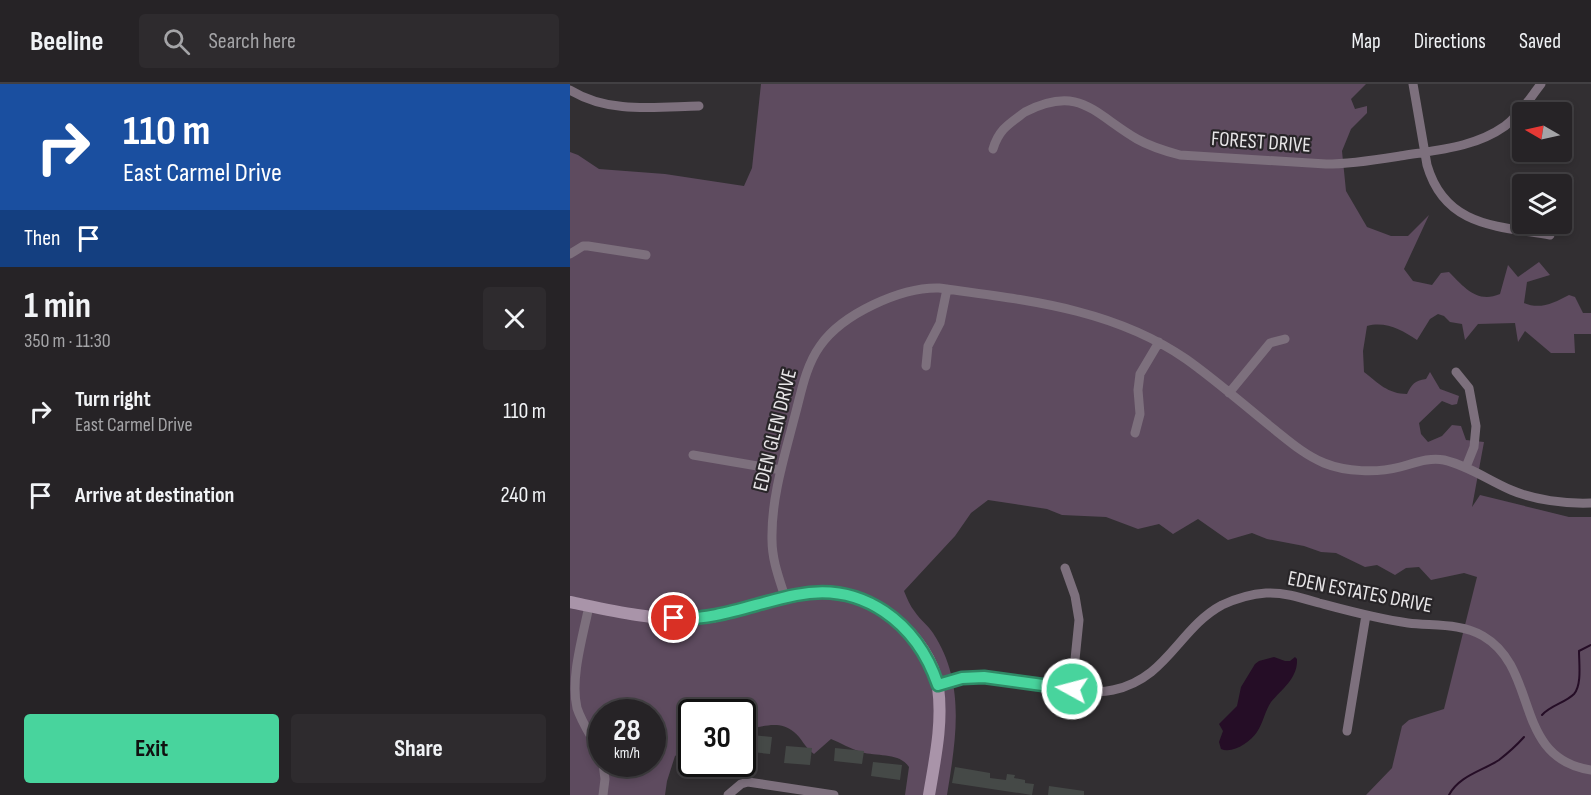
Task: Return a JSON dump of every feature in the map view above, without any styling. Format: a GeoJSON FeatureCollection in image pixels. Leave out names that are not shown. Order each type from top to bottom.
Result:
{"type":"FeatureCollection","features":[{"type":"Feature","properties":{"kind":"street"},"geometry":{"type":"LineString","coordinates":[[1413,84],[1424,152],[1431,176],[1444,199],[1467,218],[1550,235]]}},
{"type":"Feature","properties":{"kind":"street","name":"FOREST DRIVE"},"geometry":{"type":"LineString","coordinates":[[993,149],[1002,129],[1045,100],[1066,96],[1094,105],[1143,142],[1180,155],[1348,164],[1466,145],[1486,137],[1506,125],[1523,108],[1541,84]]}},
{"type":"Feature","properties":{"kind":"street"},"geometry":{"type":"LineString","coordinates":[[570,90],[595,102],[625,107],[699,106]]}},
{"type":"Feature","properties":{"kind":"street"},"geometry":{"type":"LineString","coordinates":[[570,254],[583,246],[646,255]]}},
{"type":"Feature","properties":{"kind":"street","name":"EDEN GLEN DRIVE"},"geometry":{"type":"LineString","coordinates":[[785,597],[776,567],[772,540],[773,515],[781,470],[807,371],[820,346],[835,328],[857,314],[896,295],[925,288],[947,289],[1065,307],[1099,316],[1159,342],[1186,359],[1302,451],[1325,463],[1356,470],[1382,470],[1425,459],[1442,459],[1466,467],[1512,491],[1580,504],[1591,503]]}},
{"type":"Feature","properties":{"kind":"street"},"geometry":{"type":"LineString","coordinates":[[926,366],[928,346],[940,323],[947,289]]}},
{"type":"Feature","properties":{"kind":"street"},"geometry":{"type":"LineString","coordinates":[[1229,393],[1270,343],[1285,339]]}},
{"type":"Feature","properties":{"kind":"street"},"geometry":{"type":"LineString","coordinates":[[1135,433],[1140,414],[1138,390],[1140,374],[1159,342]]}},
{"type":"Feature","properties":{"kind":"street"},"geometry":{"type":"LineString","coordinates":[[1456,372],[1469,388],[1476,426],[1474,447],[1466,467]]}},
{"type":"Feature","properties":{"kind":"street"},"geometry":{"type":"LineString","coordinates":[[693,455],[781,470]]}},
{"type":"Feature","properties":{"kind":"street"},"geometry":{"type":"LineString","coordinates":[[1065,568],[1075,596],[1079,620],[1072,689]]}},
{"type":"Feature","properties":{"kind":"street"},"geometry":{"type":"LineString","coordinates":[[570,602],[655,617],[692,619],[821,591],[853,597],[882,609],[901,623],[918,643],[932,666],[938,685],[940,710],[938,740],[929,795]]}},
{"type":"Feature","properties":{"kind":"street","name":"EDEN ESTATES DRIVE"},"geometry":{"type":"LineString","coordinates":[[938,685],[962,678],[984,677],[1086,691],[1126,687],[1151,673],[1206,617],[1221,606],[1242,597],[1267,593],[1292,596],[1366,615],[1408,623],[1461,628],[1483,636],[1506,656],[1514,669],[1535,729],[1548,747],[1564,762],[1591,770]]}},
{"type":"Feature","properties":{"kind":"street"},"geometry":{"type":"LineString","coordinates":[[588,728],[577,708],[574,686],[589,606]]}},
{"type":"Feature","properties":{"kind":"street"},"geometry":{"type":"LineString","coordinates":[[1347,731],[1366,615]]}},
{"type":"Feature","properties":{"kind":"street"},"geometry":{"type":"LineString","coordinates":[[603,795],[605,777]]}},
{"type":"Feature","properties":{"kind":"street"},"geometry":{"type":"LineString","coordinates":[[728,795],[741,784],[748,782],[834,795]]}},
{"type":"Feature","properties":{"kind":"shaded area"},"geometry":{"type":"Polygon","coordinates":[[[761,84],[1366,84],[1351,99],[1355,109],[1367,106],[1367,113],[1351,129],[1342,151],[1346,191],[1367,227],[1391,236],[1408,236],[1429,215],[1404,269],[1413,281],[1432,285],[1441,273],[1449,272],[1472,292],[1484,297],[1492,297],[1500,294],[1508,265],[1518,277],[1539,262],[1550,275],[1527,282],[1524,303],[1541,306],[1569,295],[1575,297],[1583,313],[1591,313],[1591,334],[1574,334],[1575,353],[1551,353],[1525,331],[1518,342],[1515,323],[1478,324],[1465,340],[1462,324],[1450,322],[1438,314],[1430,319],[1417,340],[1400,330],[1387,326],[1367,326],[1363,351],[1364,372],[1389,390],[1407,394],[1414,384],[1426,379],[1430,372],[1440,389],[1459,396],[1457,404],[1452,405],[1442,401],[1419,423],[1421,434],[1428,442],[1442,436],[1452,425],[1461,426],[1466,440],[1484,442],[1472,507],[1480,495],[1569,517],[1591,517],[1591,795],[1366,795],[1392,768],[1402,726],[1409,720],[1444,709],[1477,577],[1464,573],[1431,580],[1419,567],[1406,568],[1395,575],[1377,565],[1365,567],[1336,553],[1321,552],[1304,546],[1267,539],[1252,533],[1228,540],[1198,519],[1173,534],[1159,524],[1138,529],[1106,517],[1062,515],[1047,509],[988,500],[971,513],[955,536],[904,591],[913,610],[933,633],[950,672],[956,712],[947,795],[905,795],[909,767],[900,759],[861,752],[831,739],[814,754],[797,734],[788,728],[776,725],[756,728],[756,699],[678,699],[678,754],[675,756],[667,781],[665,795],[570,795],[570,152],[599,169],[665,174],[744,186],[752,168],[761,84]]]}},
{"type":"Feature","properties":{"kind":"shaded area"},"geometry":{"type":"Polygon","coordinates":[[[1274,657],[1285,661],[1290,661],[1295,657],[1297,659],[1292,678],[1271,702],[1254,736],[1246,743],[1231,750],[1221,749],[1219,742],[1223,731],[1219,724],[1237,706],[1241,687],[1255,664],[1274,657]]]}},
{"type":"Feature","properties":{"kind":"building"},"geometry":{"type":"Polygon","coordinates":[[[756,735],[772,737],[770,754],[756,752],[756,735]]]}},
{"type":"Feature","properties":{"kind":"building"},"geometry":{"type":"Polygon","coordinates":[[[786,746],[812,748],[810,765],[784,763],[786,746]]]}},
{"type":"Feature","properties":{"kind":"building"},"geometry":{"type":"Polygon","coordinates":[[[835,748],[864,751],[862,764],[834,761],[835,748]]]}},
{"type":"Feature","properties":{"kind":"building"},"geometry":{"type":"Polygon","coordinates":[[[873,762],[902,765],[900,780],[871,776],[873,762]]]}},
{"type":"Feature","properties":{"kind":"building"},"geometry":{"type":"Polygon","coordinates":[[[955,767],[990,773],[990,778],[1006,780],[1007,774],[1015,775],[1014,778],[1034,784],[1032,795],[952,783],[955,767]]]}},
{"type":"Feature","properties":{"kind":"building"},"geometry":{"type":"Polygon","coordinates":[[[1049,786],[1084,791],[1084,795],[1048,795],[1049,786]]]}},
{"type":"Feature","properties":{"kind":"waterway"},"geometry":{"type":"LineString","coordinates":[[1542,715],[1577,690],[1580,668],[1579,651],[1591,645]]}},
{"type":"Feature","properties":{"kind":"waterway"},"geometry":{"type":"LineString","coordinates":[[1449,795],[1459,783],[1471,774],[1499,760],[1524,737]]}},
{"type":"Feature","properties":{"kind":"route"},"geometry":{"type":"LineString","coordinates":[[674,618],[692,619],[798,594],[821,591],[853,597],[882,609],[901,623],[918,643],[932,666],[938,685],[962,678],[984,677],[1072,689]]}}]}
